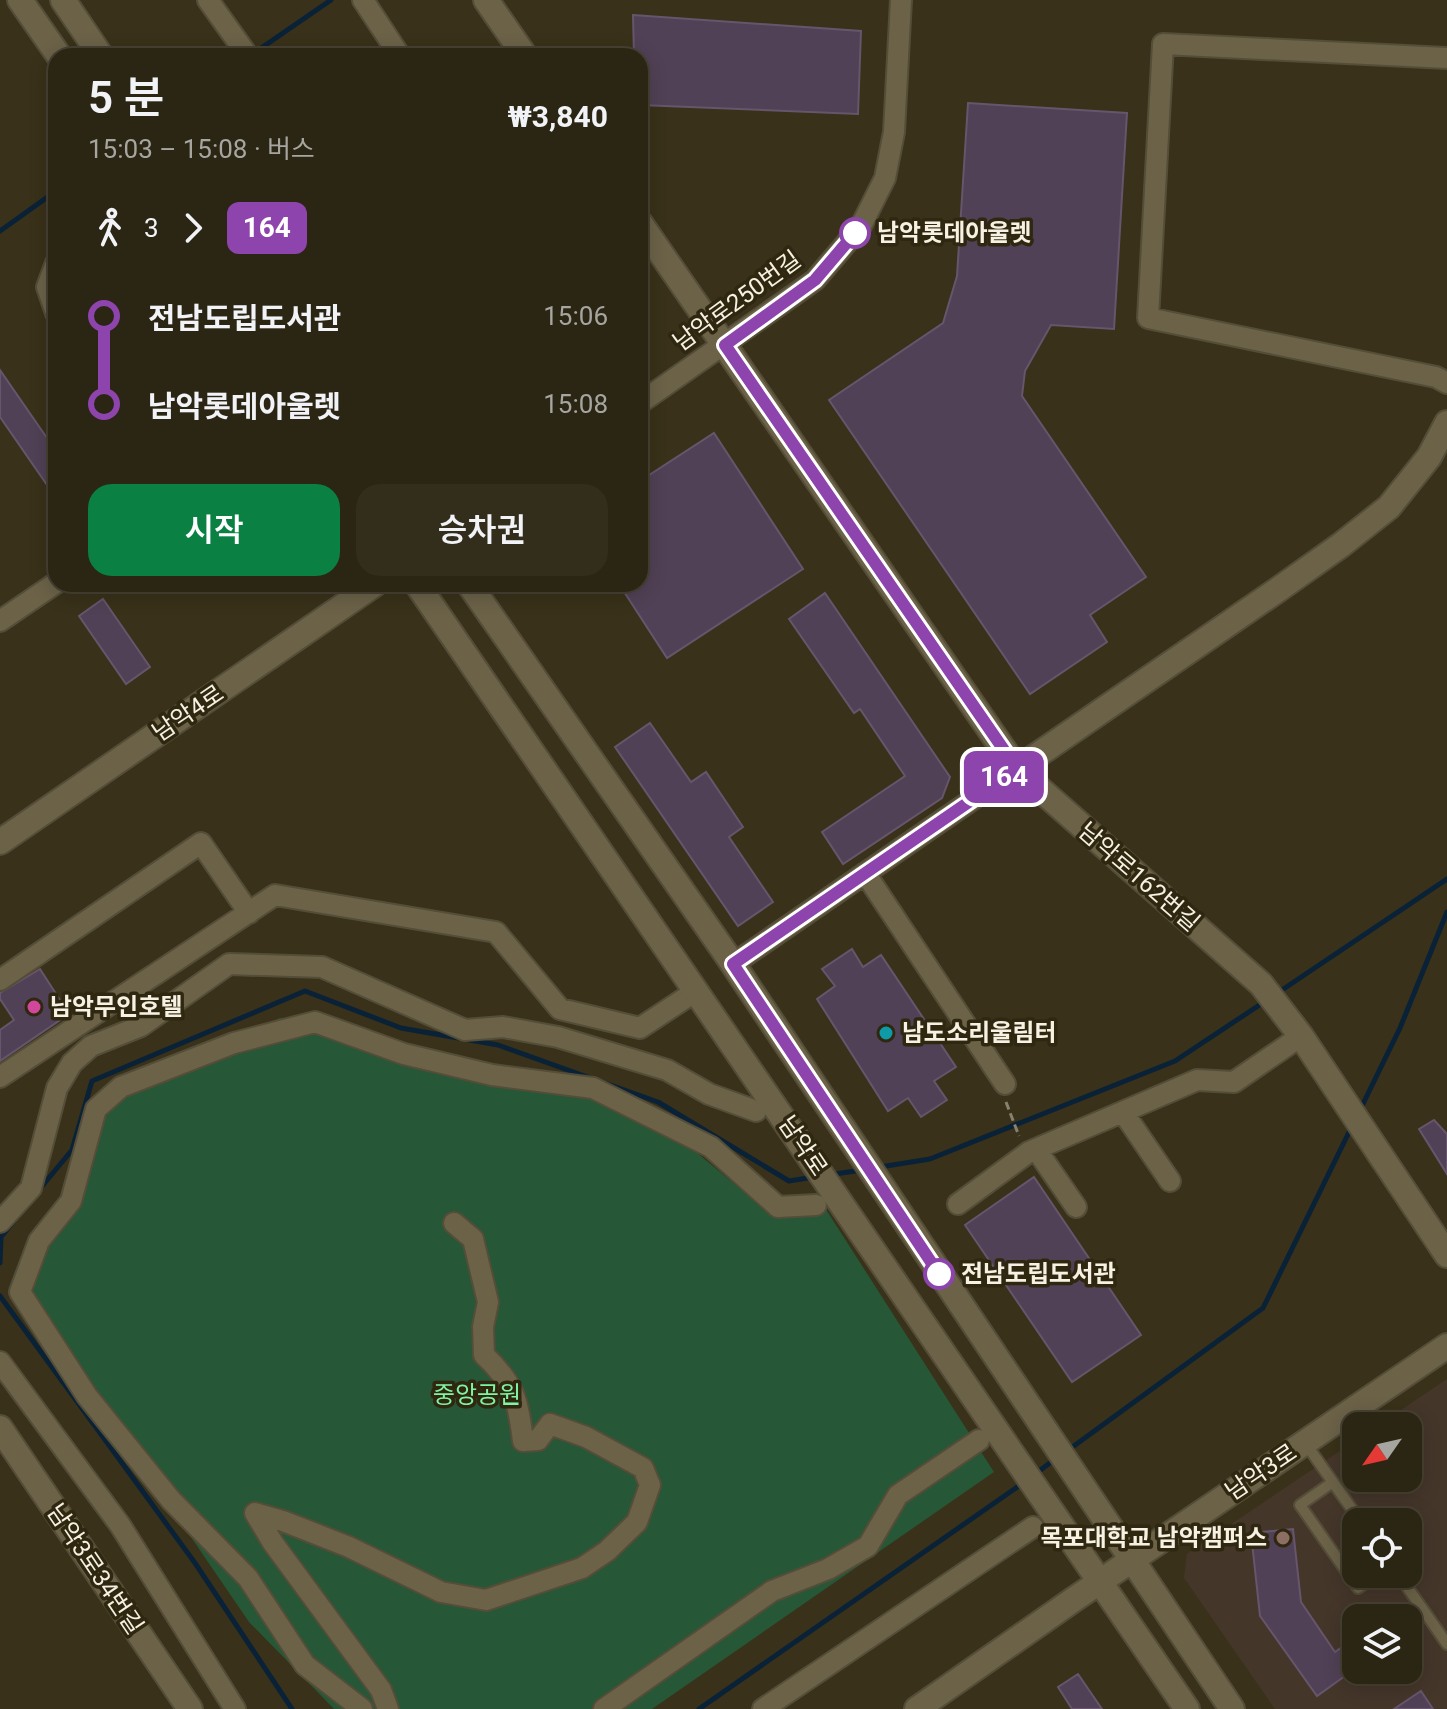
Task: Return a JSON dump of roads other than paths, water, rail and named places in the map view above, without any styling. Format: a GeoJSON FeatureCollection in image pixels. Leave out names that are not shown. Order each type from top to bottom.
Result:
{"type":"FeatureCollection","features":[{"type":"Feature","properties":{"kind":"street"},"geometry":{"type":"LineString","coordinates":[[20,0],[53,48]]}},
{"type":"Feature","properties":{"kind":"street"},"geometry":{"type":"LineString","coordinates":[[63,0],[96,48]]}},
{"type":"Feature","properties":{"kind":"street"},"geometry":{"type":"LineString","coordinates":[[486,0],[514,48]]}},
{"type":"Feature","properties":{"kind":"street"},"geometry":{"type":"LineString","coordinates":[[212,6],[242,48]]}},
{"type":"Feature","properties":{"kind":"street"},"geometry":{"type":"LineString","coordinates":[[367,6],[395,48]]}},
{"type":"Feature","properties":{"kind":"street","name":"남악로250번길"},"geometry":{"type":"LineString","coordinates":[[648,398],[815,280],[861,226],[885,178],[894,132],[900,8]]}},
{"type":"Feature","properties":{"kind":"street"},"geometry":{"type":"LineString","coordinates":[[1447,58],[1163,44],[1148,318],[1436,377],[1447,383]]}},
{"type":"Feature","properties":{"kind":"street","name":"남악로162번길"},"geometry":{"type":"LineString","coordinates":[[648,234],[1017,769],[1261,984],[1298,1031],[1447,1255]]}},
{"type":"Feature","properties":{"kind":"street"},"geometry":{"type":"LineString","coordinates":[[733,964],[1279,589],[1389,507],[1429,457],[1447,423]]}},
{"type":"Feature","properties":{"kind":"street"},"geometry":{"type":"LineString","coordinates":[[0,621],[48,588]]}},
{"type":"Feature","properties":{"kind":"street","name":"남악4로"},"geometry":{"type":"LineString","coordinates":[[0,842],[363,592]]}},
{"type":"Feature","properties":{"kind":"street","name":"남악로"},"geometry":{"type":"LineString","coordinates":[[422,592],[1187,1709]]}},
{"type":"Feature","properties":{"kind":"street","name":"남악로"},"geometry":{"type":"LineString","coordinates":[[475,592],[733,964],[1232,1709]]}},
{"type":"Feature","properties":{"kind":"street"},"geometry":{"type":"LineString","coordinates":[[0,980],[201,843],[249,913]]}},
{"type":"Feature","properties":{"kind":"street"},"geometry":{"type":"LineString","coordinates":[[865,873],[1005,1084]]}},
{"type":"Feature","properties":{"kind":"street"},"geometry":{"type":"LineString","coordinates":[[0,1077],[275,895],[496,932],[560,1009],[640,1028],[696,991]]}},
{"type":"Feature","properties":{"kind":"street"},"geometry":{"type":"LineString","coordinates":[[0,1222],[31,1188],[57,1088],[72,1063],[91,1046],[141,1026],[229,964],[322,967],[465,1030],[503,1027],[558,1037],[667,1070],[709,1094],[756,1111]]}},
{"type":"Feature","properties":{"kind":"street"},"geometry":{"type":"LineString","coordinates":[[362,1709],[305,1665],[248,1578],[171,1500],[87,1396],[20,1292],[39,1241],[71,1201],[96,1109],[121,1087],[234,1043],[315,1022],[404,1054],[477,1072],[593,1088],[711,1147],[778,1207],[816,1205]]}},
{"type":"Feature","properties":{"kind":"street"},"geometry":{"type":"LineString","coordinates":[[958,1204],[1030,1148],[1197,1080],[1234,1082],[1298,1031]]}},
{"type":"Feature","properties":{"kind":"street"},"geometry":{"type":"LineString","coordinates":[[1123,1112],[1170,1181]]}},
{"type":"Feature","properties":{"kind":"street"},"geometry":{"type":"LineString","coordinates":[[1030,1148],[1076,1207]]}},
{"type":"Feature","properties":{"kind":"street"},"geometry":{"type":"LineString","coordinates":[[388,1709],[381,1690],[273,1543],[255,1513],[349,1547],[441,1592],[486,1600],[582,1568],[607,1551],[637,1522],[650,1485],[643,1468],[586,1437],[550,1424],[538,1440],[523,1441],[516,1395],[500,1370],[484,1355],[483,1327],[488,1302],[473,1239],[454,1223]]}},
{"type":"Feature","properties":{"kind":"street","name":"남악3로"},"geometry":{"type":"LineString","coordinates":[[917,1709],[1447,1346]]}},
{"type":"Feature","properties":{"kind":"street"},"geometry":{"type":"LineString","coordinates":[[0,1362],[120,1525],[235,1709]]}},
{"type":"Feature","properties":{"kind":"street","name":"남악3로34번길"},"geometry":{"type":"LineString","coordinates":[[0,1428],[190,1709]]}},
{"type":"Feature","properties":{"kind":"street"},"geometry":{"type":"LineString","coordinates":[[604,1709],[772,1591],[828,1569],[868,1546],[898,1495],[979,1440]]}},
{"type":"Feature","properties":{"kind":"street"},"geometry":{"type":"LineString","coordinates":[[763,1709],[1033,1527]]}},
{"type":"Feature","properties":{"kind":"lane"},"geometry":{"type":"LineString","coordinates":[[1305,1442],[1351,1508]]}},
{"type":"Feature","properties":{"kind":"lane"},"geometry":{"type":"LineString","coordinates":[[1333,1482],[1300,1505],[1342,1565]]}},
{"type":"Feature","properties":{"kind":"lane"},"geometry":{"type":"LineString","coordinates":[[1408,1588],[1447,1644]]}},
{"type":"Feature","properties":{"kind":"waterway"},"geometry":{"type":"LineString","coordinates":[[261,48],[331,0]]}},
{"type":"Feature","properties":{"kind":"waterway"},"geometry":{"type":"LineString","coordinates":[[0,231],[48,197]]}},
{"type":"Feature","properties":{"kind":"waterway"},"geometry":{"type":"LineString","coordinates":[[1276,994],[1447,879]]}},
{"type":"Feature","properties":{"kind":"waterway"},"geometry":{"type":"LineString","coordinates":[[1360,1110],[1400,1028],[1447,912]]}},
{"type":"Feature","properties":{"kind":"waterway"},"geometry":{"type":"LineString","coordinates":[[38,1191],[72,1150],[92,1081],[305,991],[401,1028],[498,1045],[593,1079]]}},
{"type":"Feature","properties":{"kind":"waterway"},"geometry":{"type":"LineString","coordinates":[[880,1167],[930,1159],[1175,1061],[1264,1002]]}},
{"type":"Feature","properties":{"kind":"waterway"},"geometry":{"type":"LineString","coordinates":[[602,1082],[658,1102],[789,1181],[814,1177]]}},
{"type":"Feature","properties":{"kind":"waterway"},"geometry":{"type":"LineString","coordinates":[[1067,1451],[1263,1308],[1352,1126]]}},
{"type":"Feature","properties":{"kind":"waterway"},"geometry":{"type":"LineString","coordinates":[[828,1175],[862,1170]]}},
{"type":"Feature","properties":{"kind":"waterway"},"geometry":{"type":"LineString","coordinates":[[0,1263],[1,1237],[14,1221]]}},
{"type":"Feature","properties":{"kind":"waterway"},"geometry":{"type":"LineString","coordinates":[[0,1296],[195,1563],[292,1709]]}},
{"type":"Feature","properties":{"kind":"waterway"},"geometry":{"type":"LineString","coordinates":[[1034,1475],[1055,1459]]}},
{"type":"Feature","properties":{"kind":"waterway"},"geometry":{"type":"LineString","coordinates":[[699,1709],[1023,1483]]}},
{"type":"Feature","properties":{"kind":"place","name":"남악롯데아울렛"},"geometry":{"type":"Point","coordinates":[855,233]}},
{"type":"Feature","properties":{"kind":"place","name":"남악무인호텔"},"geometry":{"type":"Point","coordinates":[34,1007]}},
{"type":"Feature","properties":{"kind":"place","name":"남도소리울림터"},"geometry":{"type":"Point","coordinates":[886,1033]}},
{"type":"Feature","properties":{"kind":"place","name":"전남도립도서관"},"geometry":{"type":"Point","coordinates":[939,1274]}},
{"type":"Feature","properties":{"kind":"place","name":"목포대학교 남악캠퍼스"},"geometry":{"type":"Point","coordinates":[1283,1538]}},
{"type":"Feature","properties":{"kind":"park label","name":"중앙공원"},"geometry":{"type":"Point","coordinates":[477,1395]}}]}
